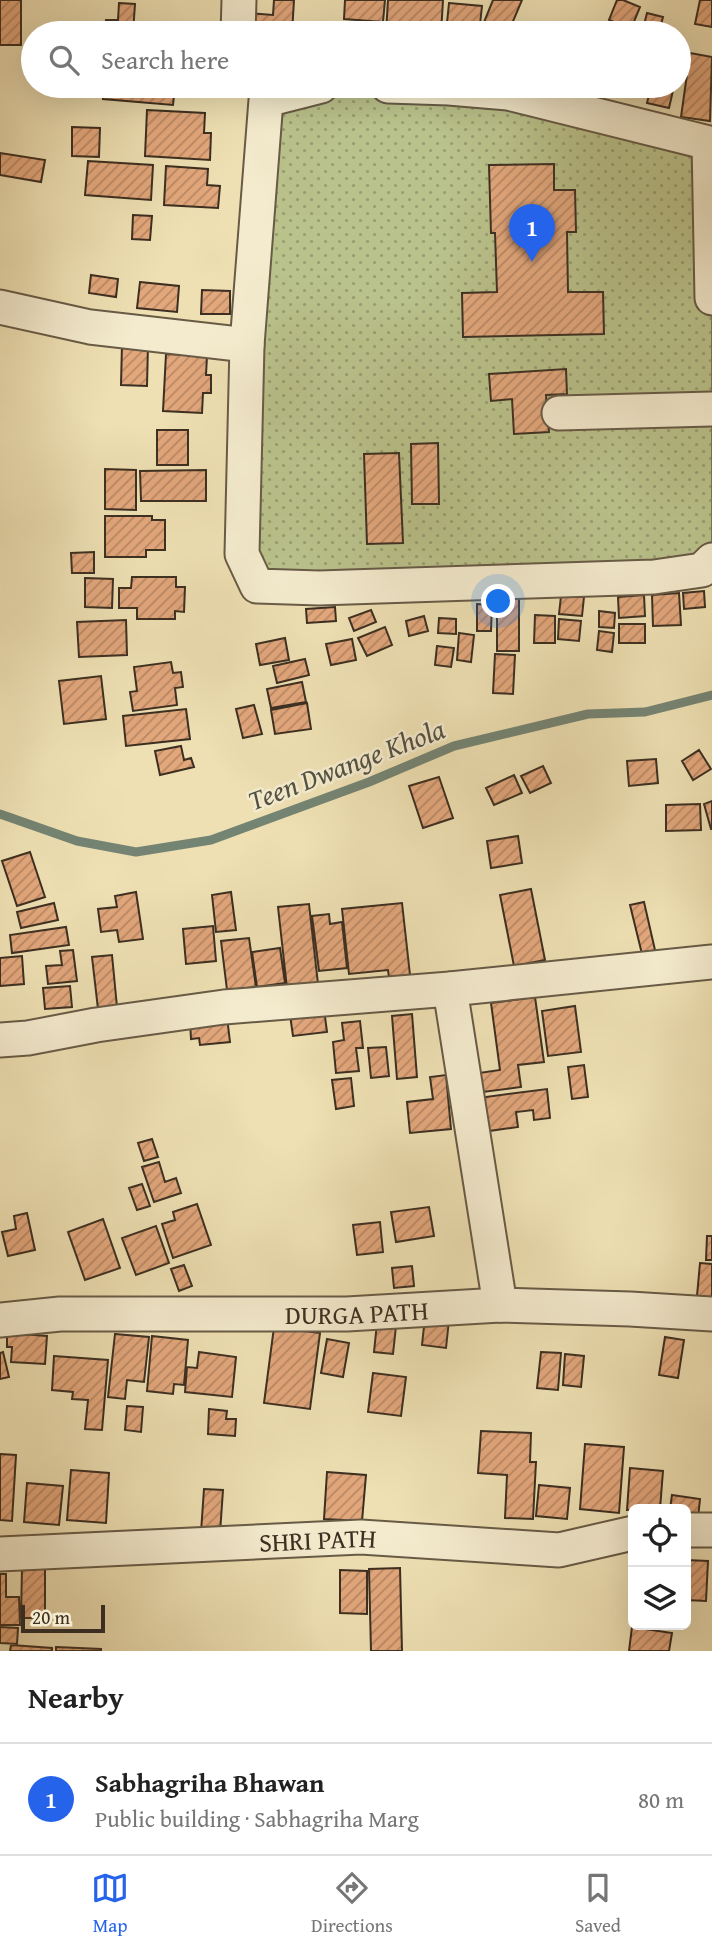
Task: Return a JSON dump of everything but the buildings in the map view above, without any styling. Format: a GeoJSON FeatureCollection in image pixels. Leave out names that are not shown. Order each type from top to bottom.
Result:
{"type":"FeatureCollection","features":[{"type":"Feature","properties":{"kind":"street"},"geometry":{"type":"LineString","coordinates":[[238,21],[239,0]]}},
{"type":"Feature","properties":{"kind":"street"},"geometry":{"type":"LineString","coordinates":[[261,98],[247,345],[242,554],[257,586],[319,588],[654,577],[702,570],[712,560]]}},
{"type":"Feature","properties":{"kind":"street"},"geometry":{"type":"LineString","coordinates":[[528,98],[711,143],[712,298]]}},
{"type":"Feature","properties":{"kind":"street"},"geometry":{"type":"LineString","coordinates":[[0,307],[90,327],[247,345]]}},
{"type":"Feature","properties":{"kind":"street"},"geometry":{"type":"LineString","coordinates":[[559,413],[712,409]]}},
{"type":"Feature","properties":{"kind":"street"},"geometry":{"type":"LineString","coordinates":[[0,1040],[28,1038],[96,1025],[224,1007],[450,989],[712,962]]}},
{"type":"Feature","properties":{"kind":"street"},"geometry":{"type":"LineString","coordinates":[[450,989],[500,1306]]}},
{"type":"Feature","properties":{"kind":"street","name":"DURGA PATH"},"geometry":{"type":"LineString","coordinates":[[0,1320],[60,1314],[347,1314],[500,1306],[630,1308],[712,1314]]}},
{"type":"Feature","properties":{"kind":"street"},"geometry":{"type":"LineString","coordinates":[[691,1530],[712,1530]]}},
{"type":"Feature","properties":{"kind":"street","name":"SHRI PATH"},"geometry":{"type":"LineString","coordinates":[[0,1554],[360,1537],[559,1550],[628,1533]]}},
{"type":"Feature","properties":{"kind":"green space"},"geometry":{"type":"Polygon","coordinates":[[[456,98],[709,143],[712,560],[257,586],[266,100],[456,98]]]}},
{"type":"Feature","properties":{"kind":"waterway","name":"Teen Dwange Khola"},"geometry":{"type":"LineString","coordinates":[[0,814],[77,841],[136,852],[211,840],[369,782],[454,746],[588,714],[645,712],[712,695]]}},
{"type":"Feature","properties":{"kind":"place","name":"Sabhagriha Bhawan"},"geometry":{"type":"Point","coordinates":[532,262]}}]}
